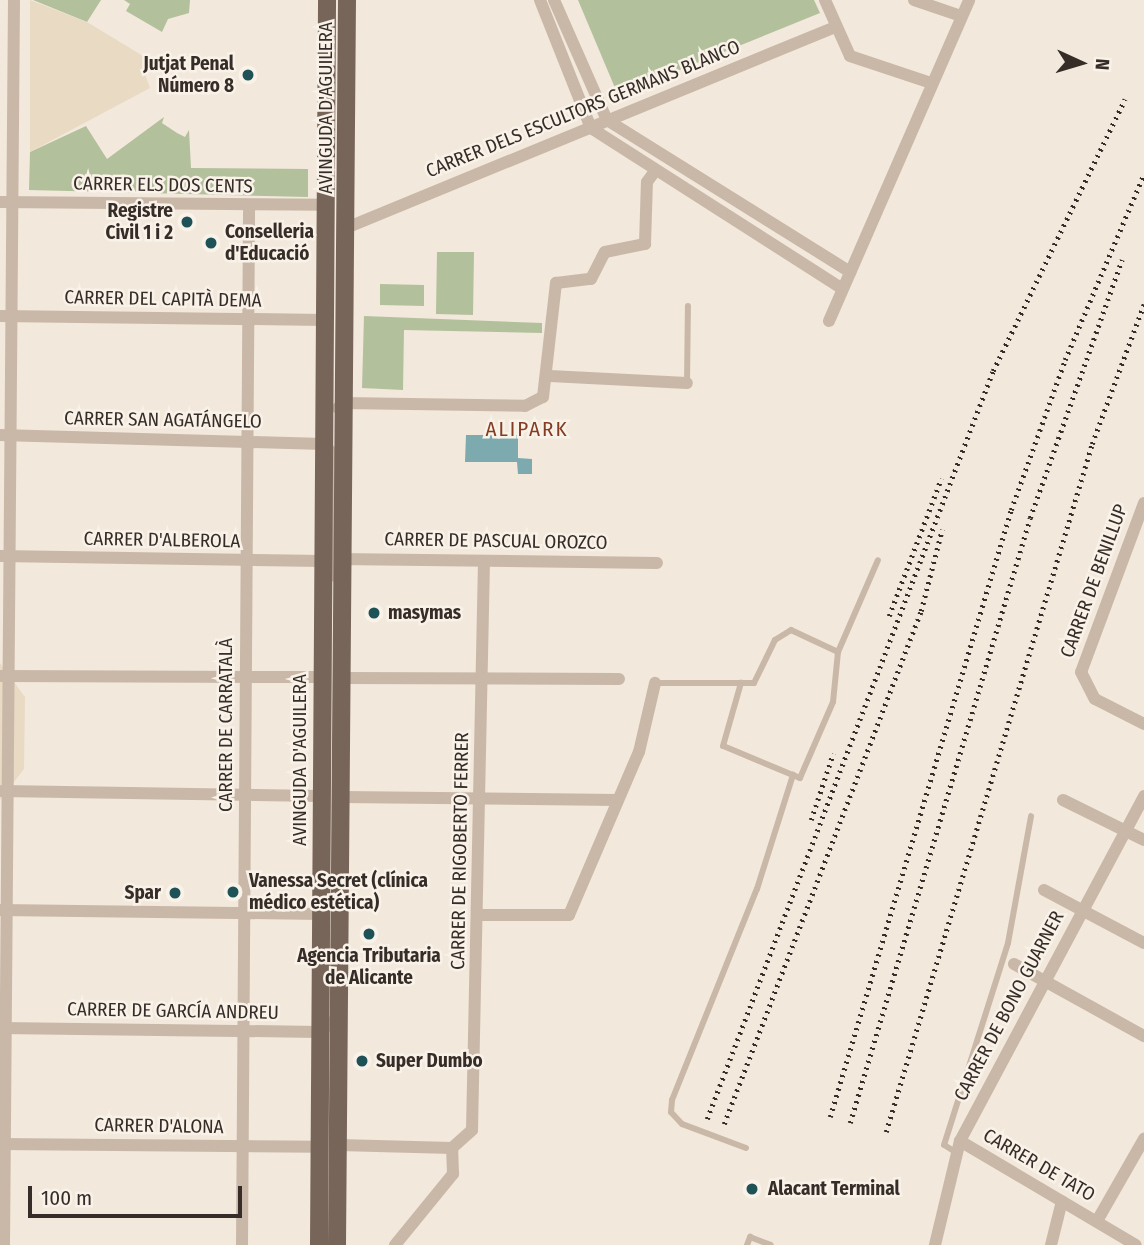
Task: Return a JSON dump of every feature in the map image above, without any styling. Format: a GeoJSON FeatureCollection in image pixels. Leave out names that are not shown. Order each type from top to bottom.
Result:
{"type":"FeatureCollection","features":[{"type":"Feature","properties":{"kind":"main road","name":"AVINGUDA D'AGUILERA"},"geometry":{"type":"LineString","coordinates":[[319,1245],[321,677],[333,560],[344,403],[348,0]]}},
{"type":"Feature","properties":{"kind":"main road","name":"AVINGUDA D'AGUILERA"},"geometry":{"type":"LineString","coordinates":[[328,1],[324,444],[333,560],[343,636],[337,1245]]}},
{"type":"Feature","properties":{"kind":"street"},"geometry":{"type":"LineString","coordinates":[[4,1245],[2,1144],[6,316],[14,0]]}},
{"type":"Feature","properties":{"kind":"street"},"geometry":{"type":"LineString","coordinates":[[540,0],[591,128],[840,287]]}},
{"type":"Feature","properties":{"kind":"street"},"geometry":{"type":"LineString","coordinates":[[554,0],[607,120],[850,272]]}},
{"type":"Feature","properties":{"kind":"street"},"geometry":{"type":"LineString","coordinates":[[825,0],[850,56],[931,83]]}},
{"type":"Feature","properties":{"kind":"street"},"geometry":{"type":"LineString","coordinates":[[914,0],[961,16]]}},
{"type":"Feature","properties":{"kind":"street"},"geometry":{"type":"LineString","coordinates":[[829,321],[840,287],[850,272],[969,0]]}},
{"type":"Feature","properties":{"kind":"street","name":"CARRER DELS ESCULTORS GERMANS BLANCO"},"geometry":{"type":"LineString","coordinates":[[345,228],[835,27]]}},
{"type":"Feature","properties":{"kind":"street"},"geometry":{"type":"LineString","coordinates":[[324,421],[344,403],[525,406],[543,397],[550,376],[556,284],[590,279],[604,252],[645,244],[647,182],[655,171]]}},
{"type":"Feature","properties":{"kind":"street","name":"CARRER ELS DOS CENTS"},"geometry":{"type":"LineString","coordinates":[[7,202],[325,205]]}},
{"type":"Feature","properties":{"kind":"street","name":"CARRER DE CARRATALÀ"},"geometry":{"type":"LineString","coordinates":[[242,1245],[249,205]]}},
{"type":"Feature","properties":{"kind":"street","name":"CARRER DEL CAPITÀ DEMA"},"geometry":{"type":"LineString","coordinates":[[6,316],[325,320]]}},
{"type":"Feature","properties":{"kind":"street"},"geometry":{"type":"LineString","coordinates":[[550,376],[687,383]]}},
{"type":"Feature","properties":{"kind":"street","name":"CARRER SAN AGATÁNGELO"},"geometry":{"type":"LineString","coordinates":[[6,435],[324,444]]}},
{"type":"Feature","properties":{"kind":"street","name":"CARRER DE BENILLUP"},"geometry":{"type":"LineString","coordinates":[[1143,720],[1095,699],[1081,672],[1144,503]]}},
{"type":"Feature","properties":{"kind":"street","name":"CARRER D'ALBEROLA"},"geometry":{"type":"LineString","coordinates":[[6,556],[333,560]]}},
{"type":"Feature","properties":{"kind":"street","name":"CARRER DE PASCUAL OROZCO"},"geometry":{"type":"LineString","coordinates":[[333,560],[657,563]]}},
{"type":"Feature","properties":{"kind":"street","name":"CARRER DE RIGOBERTO FERRER"},"geometry":{"type":"LineString","coordinates":[[452,1148],[467,1140],[481,915],[484,561]]}},
{"type":"Feature","properties":{"kind":"street"},"geometry":{"type":"LineString","coordinates":[[5,675],[245,679],[321,677]]}},
{"type":"Feature","properties":{"kind":"street"},"geometry":{"type":"LineString","coordinates":[[342,678],[619,679]]}},
{"type":"Feature","properties":{"kind":"street"},"geometry":{"type":"LineString","coordinates":[[481,915],[569,915],[647,730],[655,683]]}},
{"type":"Feature","properties":{"kind":"street"},"geometry":{"type":"LineString","coordinates":[[4,791],[320,796]]}},
{"type":"Feature","properties":{"kind":"street","name":"CARRER DE BONO GUARNER"},"geometry":{"type":"LineString","coordinates":[[935,1245],[959,1147],[1044,981],[1144,796]]}},
{"type":"Feature","properties":{"kind":"street"},"geometry":{"type":"LineString","coordinates":[[342,797],[618,800]]}},
{"type":"Feature","properties":{"kind":"street"},"geometry":{"type":"LineString","coordinates":[[1063,800],[1144,840]]}},
{"type":"Feature","properties":{"kind":"street"},"geometry":{"type":"LineString","coordinates":[[1044,890],[1144,943]]}},
{"type":"Feature","properties":{"kind":"street"},"geometry":{"type":"LineString","coordinates":[[3,910],[320,914]]}},
{"type":"Feature","properties":{"kind":"street"},"geometry":{"type":"LineString","coordinates":[[1014,964],[1144,1036]]}},
{"type":"Feature","properties":{"kind":"street"},"geometry":{"type":"LineString","coordinates":[[319,1032],[340,1016]]}},
{"type":"Feature","properties":{"kind":"street","name":"CARRER DE GARCÍA ANDREU"},"geometry":{"type":"LineString","coordinates":[[4,1028],[319,1032]]}},
{"type":"Feature","properties":{"kind":"street"},"geometry":{"type":"LineString","coordinates":[[1097,1222],[1144,1139]]}},
{"type":"Feature","properties":{"kind":"street","name":"CARRER D'ALONA"},"geometry":{"type":"LineString","coordinates":[[2,1144],[318,1147]]}},
{"type":"Feature","properties":{"kind":"street"},"geometry":{"type":"LineString","coordinates":[[339,1144],[452,1148],[453,1174],[395,1245]]}},
{"type":"Feature","properties":{"kind":"street","name":"CARRER DE TATO"},"geometry":{"type":"LineString","coordinates":[[959,1147],[1062,1200],[1136,1245]]}},
{"type":"Feature","properties":{"kind":"street"},"geometry":{"type":"LineString","coordinates":[[1051,1245],[1062,1200]]}},
{"type":"Feature","properties":{"kind":"lane"},"geometry":{"type":"LineString","coordinates":[[687,383],[688,306]]}},
{"type":"Feature","properties":{"kind":"lane"},"geometry":{"type":"LineString","coordinates":[[741,683],[723,746],[800,778],[834,702],[838,652],[878,560]]}},
{"type":"Feature","properties":{"kind":"lane"},"geometry":{"type":"LineString","coordinates":[[655,683],[754,683],[782,632],[791,630],[838,652]]}},
{"type":"Feature","properties":{"kind":"lane"},"geometry":{"type":"LineString","coordinates":[[746,1148],[682,1124],[671,1112],[672,1100],[757,888],[793,775]]}},
{"type":"Feature","properties":{"kind":"lane"},"geometry":{"type":"LineString","coordinates":[[959,1147],[944,1145],[1008,943],[1031,816]]}},
{"type":"Feature","properties":{"kind":"lane"},"geometry":{"type":"LineString","coordinates":[[747,1245],[750,1237],[771,1245]]}},
{"type":"Feature","properties":{"kind":"green space"},"geometry":{"type":"Polygon","coordinates":[[[33,0],[101,0],[87,22],[33,0]]]}},
{"type":"Feature","properties":{"kind":"green space"},"geometry":{"type":"Polygon","coordinates":[[[124,0],[190,0],[189,13],[168,19],[162,32],[126,11],[130,4],[124,0]]]}},
{"type":"Feature","properties":{"kind":"green space"},"geometry":{"type":"Polygon","coordinates":[[[578,0],[814,0],[820,13],[618,95],[578,0]]]}},
{"type":"Feature","properties":{"kind":"green space"},"geometry":{"type":"Polygon","coordinates":[[[164,117],[162,123],[177,133],[185,137],[189,130],[191,168],[308,169],[308,197],[29,190],[30,152],[86,126],[107,159],[164,117]]]}},
{"type":"Feature","properties":{"kind":"green space"},"geometry":{"type":"Polygon","coordinates":[[[437,252],[474,252],[473,315],[436,314],[437,252]]]}},
{"type":"Feature","properties":{"kind":"green space"},"geometry":{"type":"Polygon","coordinates":[[[380,284],[424,285],[424,306],[380,305],[380,284]]]}},
{"type":"Feature","properties":{"kind":"green space"},"geometry":{"type":"Polygon","coordinates":[[[364,316],[542,323],[542,333],[404,330],[403,390],[362,388],[364,316]]]}},
{"type":"Feature","properties":{"kind":"shaded area"},"geometry":{"type":"Polygon","coordinates":[[[30,0],[87,22],[153,62],[144,61],[143,69],[150,88],[30,152],[30,0]]]}},
{"type":"Feature","properties":{"kind":"shaded area"},"geometry":{"type":"Polygon","coordinates":[[[0,663],[25,697],[24,769],[0,800],[0,663]]]}},
{"type":"Feature","properties":{"kind":"water"},"geometry":{"type":"Polygon","coordinates":[[[466,435],[518,435],[518,458],[532,459],[532,474],[518,474],[517,462],[465,462],[466,435]]]}},
{"type":"Feature","properties":{"kind":"railway"},"geometry":{"type":"LineString","coordinates":[[707,1119],[993,371],[1125,99]]}},
{"type":"Feature","properties":{"kind":"railway"},"geometry":{"type":"LineString","coordinates":[[830,1117],[1011,510],[1065,360],[1144,174]]}},
{"type":"Feature","properties":{"kind":"railway"},"geometry":{"type":"LineString","coordinates":[[850,1123],[1030,518],[1122,260]]}},
{"type":"Feature","properties":{"kind":"railway"},"geometry":{"type":"LineString","coordinates":[[886,1132],[1092,444],[1144,304]]}},
{"type":"Feature","properties":{"kind":"railway"},"geometry":{"type":"LineString","coordinates":[[889,616],[941,479]]}},
{"type":"Feature","properties":{"kind":"railway"},"geometry":{"type":"LineString","coordinates":[[724,1124],[921,611],[942,530]]}},
{"type":"Feature","properties":{"kind":"railway"},"geometry":{"type":"LineString","coordinates":[[811,820],[833,754]]}},
{"type":"Feature","properties":{"kind":"place","name":"Jutjat Penal Número 8"},"geometry":{"type":"Point","coordinates":[248,75]}},
{"type":"Feature","properties":{"kind":"place","name":"Registre Civil 1 i 2"},"geometry":{"type":"Point","coordinates":[187,222]}},
{"type":"Feature","properties":{"kind":"place","name":"Conselleria d'Educació"},"geometry":{"type":"Point","coordinates":[211,243]}},
{"type":"Feature","properties":{"kind":"place","name":"masymas"},"geometry":{"type":"Point","coordinates":[374,613]}},
{"type":"Feature","properties":{"kind":"place","name":"Vanessa Secret (clínica médico estética)"},"geometry":{"type":"Point","coordinates":[233,892]}},
{"type":"Feature","properties":{"kind":"place","name":"Spar"},"geometry":{"type":"Point","coordinates":[175,893]}},
{"type":"Feature","properties":{"kind":"place","name":"Agencia Tributaria de Alicante"},"geometry":{"type":"Point","coordinates":[369,934]}},
{"type":"Feature","properties":{"kind":"place","name":"Super Dumbo"},"geometry":{"type":"Point","coordinates":[362,1061]}},
{"type":"Feature","properties":{"kind":"place","name":"Alacant Terminal"},"geometry":{"type":"Point","coordinates":[752,1189]}},
{"type":"Feature","properties":{"kind":"district","name":"ALIPARK"},"geometry":{"type":"Point","coordinates":[527,429]}}]}
